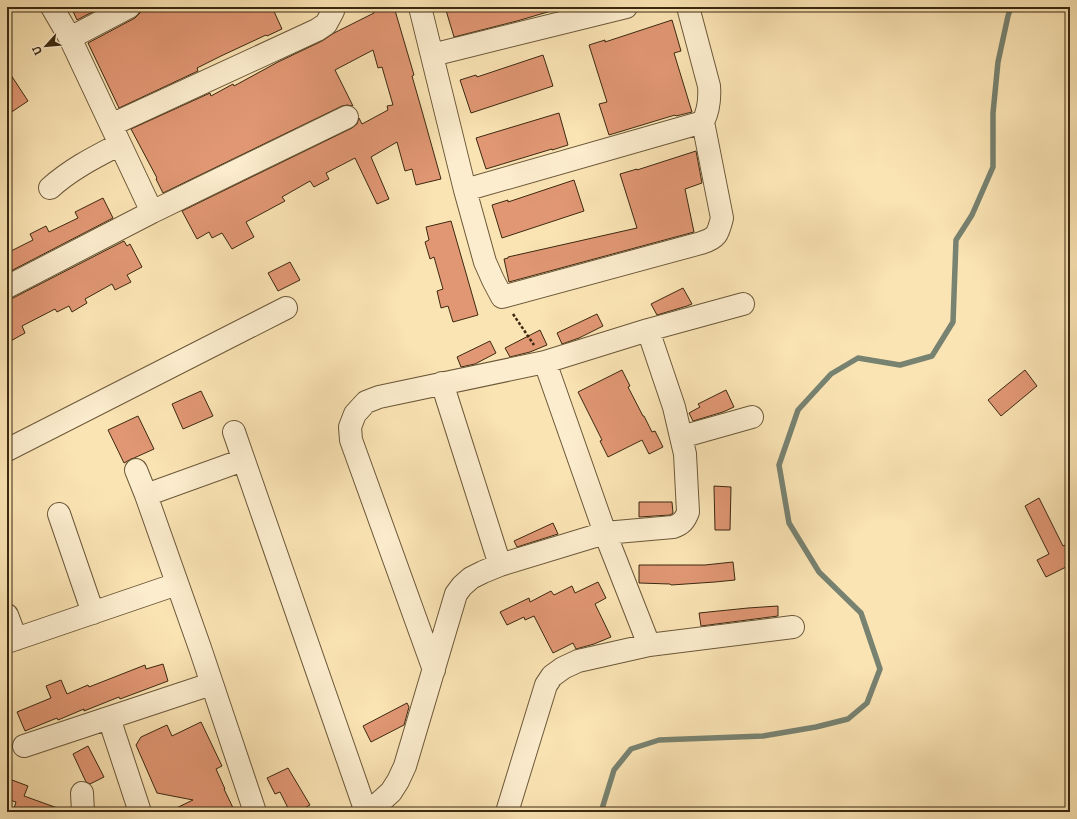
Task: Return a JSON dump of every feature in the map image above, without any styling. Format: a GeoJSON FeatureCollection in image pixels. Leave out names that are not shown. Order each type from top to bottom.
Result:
{"type":"FeatureCollection","features":[{"type":"Feature","properties":{"kind":"street"},"geometry":{"type":"LineString","coordinates":[[52,7],[70,38],[152,212]]}},
{"type":"Feature","properties":{"kind":"street"},"geometry":{"type":"LineString","coordinates":[[70,38],[129,7]]}},
{"type":"Feature","properties":{"kind":"street"},"geometry":{"type":"LineString","coordinates":[[50,188],[81,165],[116,135],[317,30],[326,24],[333,11],[331,7]]}},
{"type":"Feature","properties":{"kind":"street"},"geometry":{"type":"LineString","coordinates":[[420,7],[465,190],[485,262],[502,297],[701,243],[713,239],[719,230],[722,218],[703,122],[709,106],[709,86],[688,7]]}},
{"type":"Feature","properties":{"kind":"street"},"geometry":{"type":"LineString","coordinates":[[432,55],[626,7]]}},
{"type":"Feature","properties":{"kind":"street"},"geometry":{"type":"LineString","coordinates":[[7,287],[152,212],[347,117]]}},
{"type":"Feature","properties":{"kind":"street"},"geometry":{"type":"LineString","coordinates":[[465,190],[703,122]]}},
{"type":"Feature","properties":{"kind":"street"},"geometry":{"type":"LineString","coordinates":[[434,670],[351,440],[350,427],[355,414],[366,402],[380,396],[545,362],[648,330],[743,304]]}},
{"type":"Feature","properties":{"kind":"street"},"geometry":{"type":"LineString","coordinates":[[7,450],[286,308]]}},
{"type":"Feature","properties":{"kind":"street"},"geometry":{"type":"LineString","coordinates":[[234,432],[368,812],[391,792],[403,771],[456,594],[462,586],[471,578],[500,565],[605,534],[673,527],[681,524],[685,519],[688,512],[685,454],[674,407],[648,330]]}},
{"type":"Feature","properties":{"kind":"street"},"geometry":{"type":"LineString","coordinates":[[545,362],[605,534],[650,645]]}},
{"type":"Feature","properties":{"kind":"street"},"geometry":{"type":"LineString","coordinates":[[442,384],[500,565]]}},
{"type":"Feature","properties":{"kind":"street"},"geometry":{"type":"LineString","coordinates":[[681,437],[752,417]]}},
{"type":"Feature","properties":{"kind":"street"},"geometry":{"type":"LineString","coordinates":[[146,495],[243,460]]}},
{"type":"Feature","properties":{"kind":"street"},"geometry":{"type":"LineString","coordinates":[[136,470],[212,684],[255,812]]}},
{"type":"Feature","properties":{"kind":"street"},"geometry":{"type":"LineString","coordinates":[[59,514],[93,613]]}},
{"type":"Feature","properties":{"kind":"street"},"geometry":{"type":"LineString","coordinates":[[7,615],[11,641],[177,584]]}},
{"type":"Feature","properties":{"kind":"street"},"geometry":{"type":"LineString","coordinates":[[507,812],[546,685],[552,676],[563,668],[578,661],[650,645],[793,627]]}},
{"type":"Feature","properties":{"kind":"street"},"geometry":{"type":"LineString","coordinates":[[24,746],[212,684]]}},
{"type":"Feature","properties":{"kind":"street"},"geometry":{"type":"LineString","coordinates":[[109,718],[140,812]]}},
{"type":"Feature","properties":{"kind":"path"},"geometry":{"type":"LineString","coordinates":[[502,297],[545,362]]}},
{"type":"Feature","properties":{"kind":"building"},"geometry":{"type":"Polygon","coordinates":[[[71,7],[102,7],[77,20],[71,7]]]}},
{"type":"Feature","properties":{"kind":"building"},"geometry":{"type":"Polygon","coordinates":[[[141,7],[272,7],[282,29],[221,56],[197,68],[198,71],[119,108],[88,43],[135,18],[140,13],[141,7]]]}},
{"type":"Feature","properties":{"kind":"building"},"geometry":{"type":"Polygon","coordinates":[[[371,7],[394,7],[414,75],[412,76],[441,179],[416,185],[412,169],[405,171],[397,142],[371,157],[389,199],[377,204],[355,158],[326,173],[329,179],[314,187],[310,181],[282,197],[285,201],[246,222],[254,237],[232,249],[222,233],[212,238],[209,232],[197,239],[182,211],[352,128],[357,124],[359,118],[362,124],[388,110],[387,106],[393,105],[382,67],[378,68],[373,50],[335,70],[353,106],[342,106],[163,193],[156,179],[157,178],[131,129],[210,93],[211,96],[233,84],[234,86],[374,13],[371,7]]]}},
{"type":"Feature","properties":{"kind":"building"},"geometry":{"type":"Polygon","coordinates":[[[445,7],[551,7],[551,11],[454,37],[445,7]]]}},
{"type":"Feature","properties":{"kind":"building"},"geometry":{"type":"Polygon","coordinates":[[[672,20],[681,51],[674,53],[692,112],[675,115],[609,135],[599,104],[607,102],[589,45],[605,40],[605,42],[672,20]]]}},
{"type":"Feature","properties":{"kind":"building"},"geometry":{"type":"Polygon","coordinates":[[[543,55],[553,86],[471,113],[460,80],[476,75],[477,77],[543,55]]]}},
{"type":"Feature","properties":{"kind":"building"},"geometry":{"type":"Polygon","coordinates":[[[7,69],[28,101],[7,115],[7,69]]]}},
{"type":"Feature","properties":{"kind":"building"},"geometry":{"type":"Polygon","coordinates":[[[559,113],[568,145],[486,169],[476,138],[559,113]]]}},
{"type":"Feature","properties":{"kind":"building"},"geometry":{"type":"Polygon","coordinates":[[[696,151],[702,183],[685,189],[694,232],[509,282],[504,259],[508,257],[637,228],[620,174],[696,151]]]}},
{"type":"Feature","properties":{"kind":"building"},"geometry":{"type":"Polygon","coordinates":[[[574,180],[584,211],[502,238],[492,205],[508,200],[508,202],[574,180]]]}},
{"type":"Feature","properties":{"kind":"building"},"geometry":{"type":"Polygon","coordinates":[[[103,198],[113,218],[7,273],[7,253],[33,240],[30,234],[46,226],[49,232],[78,218],[75,212],[103,198]]]}},
{"type":"Feature","properties":{"kind":"building"},"geometry":{"type":"Polygon","coordinates":[[[451,221],[478,315],[453,322],[448,306],[441,308],[437,291],[443,289],[434,257],[430,259],[425,242],[429,240],[426,227],[451,221]]]}},
{"type":"Feature","properties":{"kind":"building"},"geometry":{"type":"Polygon","coordinates":[[[124,241],[127,246],[130,244],[142,267],[127,275],[131,282],[115,290],[112,284],[85,299],[87,303],[72,312],[69,306],[57,312],[55,309],[22,326],[25,333],[7,343],[7,299],[13,298],[124,241]]]}},
{"type":"Feature","properties":{"kind":"building"},"geometry":{"type":"Polygon","coordinates":[[[290,262],[300,280],[278,291],[268,273],[290,262]]]}},
{"type":"Feature","properties":{"kind":"building"},"geometry":{"type":"Polygon","coordinates":[[[683,288],[692,304],[657,315],[651,304],[683,288]]]}},
{"type":"Feature","properties":{"kind":"building"},"geometry":{"type":"Polygon","coordinates":[[[597,314],[603,326],[579,338],[562,344],[557,333],[597,314]]]}},
{"type":"Feature","properties":{"kind":"building"},"geometry":{"type":"Polygon","coordinates":[[[540,330],[547,345],[530,352],[510,357],[505,348],[540,330]]]}},
{"type":"Feature","properties":{"kind":"building"},"geometry":{"type":"Polygon","coordinates":[[[490,341],[496,353],[475,364],[461,367],[457,357],[490,341]]]}},
{"type":"Feature","properties":{"kind":"building"},"geometry":{"type":"Polygon","coordinates":[[[622,370],[630,386],[628,387],[643,416],[652,432],[655,431],[663,447],[649,454],[642,440],[608,457],[600,441],[602,440],[578,392],[622,370]]]}},
{"type":"Feature","properties":{"kind":"building"},"geometry":{"type":"Polygon","coordinates":[[[1025,370],[1037,386],[1001,416],[988,400],[1025,370]]]}},
{"type":"Feature","properties":{"kind":"building"},"geometry":{"type":"Polygon","coordinates":[[[726,390],[734,407],[693,421],[689,413],[700,407],[698,404],[726,390]]]}},
{"type":"Feature","properties":{"kind":"building"},"geometry":{"type":"Polygon","coordinates":[[[201,391],[213,416],[183,429],[172,404],[201,391]]]}},
{"type":"Feature","properties":{"kind":"building"},"geometry":{"type":"Polygon","coordinates":[[[138,416],[154,449],[124,463],[108,430],[138,416]]]}},
{"type":"Feature","properties":{"kind":"building"},"geometry":{"type":"Polygon","coordinates":[[[714,486],[731,487],[730,530],[715,530],[714,486]]]}},
{"type":"Feature","properties":{"kind":"building"},"geometry":{"type":"Polygon","coordinates":[[[1039,498],[1063,546],[1070,543],[1070,565],[1046,577],[1037,560],[1049,554],[1025,506],[1039,498]]]}},
{"type":"Feature","properties":{"kind":"building"},"geometry":{"type":"Polygon","coordinates":[[[639,502],[672,502],[673,513],[670,515],[639,517],[639,502]]]}},
{"type":"Feature","properties":{"kind":"building"},"geometry":{"type":"Polygon","coordinates":[[[553,523],[558,534],[517,547],[514,541],[553,523]]]}},
{"type":"Feature","properties":{"kind":"building"},"geometry":{"type":"Polygon","coordinates":[[[733,562],[735,580],[671,585],[639,583],[639,565],[705,565],[733,562]]]}},
{"type":"Feature","properties":{"kind":"building"},"geometry":{"type":"Polygon","coordinates":[[[598,582],[606,598],[595,604],[611,637],[594,644],[576,649],[573,643],[553,653],[534,616],[525,620],[524,617],[507,625],[500,612],[529,598],[530,602],[551,591],[554,595],[572,586],[575,593],[598,582]]]}},
{"type":"Feature","properties":{"kind":"building"},"geometry":{"type":"Polygon","coordinates":[[[778,606],[778,616],[701,626],[699,613],[778,606]]]}},
{"type":"Feature","properties":{"kind":"building"},"geometry":{"type":"Polygon","coordinates":[[[163,664],[168,681],[120,699],[119,697],[84,711],[84,709],[58,720],[57,718],[25,731],[17,712],[51,698],[46,686],[61,680],[67,694],[145,665],[146,669],[163,664]]]}},
{"type":"Feature","properties":{"kind":"building"},"geometry":{"type":"Polygon","coordinates":[[[407,703],[409,707],[404,725],[371,742],[363,726],[407,703]]]}},
{"type":"Feature","properties":{"kind":"building"},"geometry":{"type":"Polygon","coordinates":[[[201,722],[222,766],[216,769],[235,812],[168,812],[193,800],[157,793],[136,745],[141,737],[167,725],[172,736],[201,722]]]}},
{"type":"Feature","properties":{"kind":"building"},"geometry":{"type":"Polygon","coordinates":[[[88,746],[104,777],[90,784],[86,782],[73,754],[88,746]]]}},
{"type":"Feature","properties":{"kind":"building"},"geometry":{"type":"Polygon","coordinates":[[[288,768],[310,805],[297,812],[290,812],[280,792],[275,794],[267,778],[288,768]]]}},
{"type":"Feature","properties":{"kind":"building"},"geometry":{"type":"Polygon","coordinates":[[[12,780],[28,786],[24,796],[63,810],[63,812],[13,812],[16,802],[7,799],[7,793],[12,780]]]}},
{"type":"Feature","properties":{"kind":"waterway"},"geometry":{"type":"LineString","coordinates":[[601,812],[614,770],[631,749],[659,740],[763,736],[816,727],[848,719],[867,703],[880,669],[861,613],[819,572],[789,523],[779,465],[798,410],[831,374],[858,358],[900,365],[932,356],[953,322],[956,240],[972,215],[993,167],[993,113],[998,62],[1011,7]]}}]}
